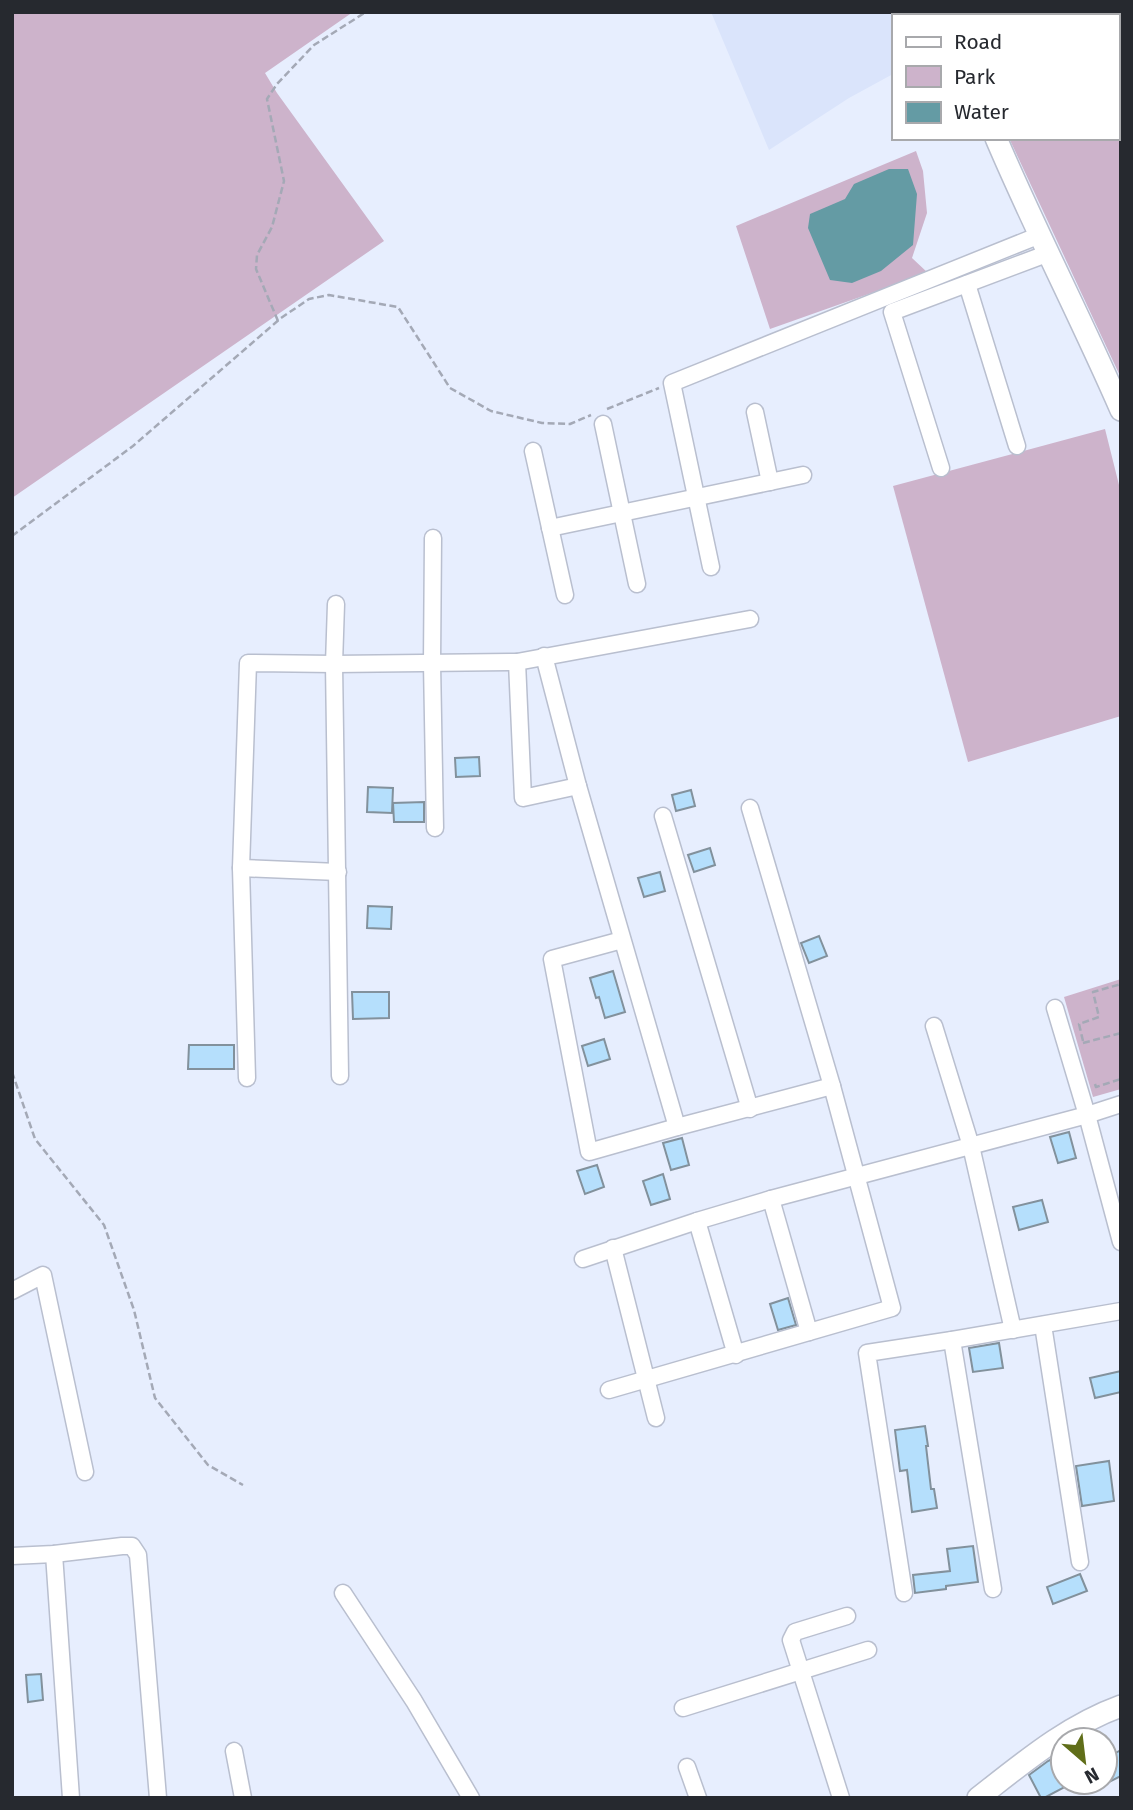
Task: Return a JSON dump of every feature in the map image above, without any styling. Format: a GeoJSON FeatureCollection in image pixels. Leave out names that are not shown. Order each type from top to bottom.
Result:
{"type":"FeatureCollection","features":[{"type":"Feature","properties":{"kind":"main road"},"geometry":{"type":"LineString","coordinates":[[997,140],[1121,410]]}},
{"type":"Feature","properties":{"kind":"main road"},"geometry":{"type":"LineString","coordinates":[[978,1798],[1049,1743],[1097,1715],[1121,1706]]}},
{"type":"Feature","properties":{"kind":"street"},"geometry":{"type":"LineString","coordinates":[[941,468],[892,312],[967,284],[1044,244]]}},
{"type":"Feature","properties":{"kind":"street"},"geometry":{"type":"LineString","coordinates":[[711,567],[672,383],[1044,244]]}},
{"type":"Feature","properties":{"kind":"street"},"geometry":{"type":"LineString","coordinates":[[967,284],[1017,446]]}},
{"type":"Feature","properties":{"kind":"street"},"geometry":{"type":"LineString","coordinates":[[755,412],[770,482]]}},
{"type":"Feature","properties":{"kind":"street"},"geometry":{"type":"LineString","coordinates":[[602,415],[637,584]]}},
{"type":"Feature","properties":{"kind":"street"},"geometry":{"type":"LineString","coordinates":[[533,451],[565,595]]}},
{"type":"Feature","properties":{"kind":"street"},"geometry":{"type":"LineString","coordinates":[[550,528],[803,475]]}},
{"type":"Feature","properties":{"kind":"street"},"geometry":{"type":"LineString","coordinates":[[433,538],[435,828]]}},
{"type":"Feature","properties":{"kind":"street"},"geometry":{"type":"LineString","coordinates":[[336,604],[334,664],[340,1076]]}},
{"type":"Feature","properties":{"kind":"street"},"geometry":{"type":"LineString","coordinates":[[247,1079],[241,868],[248,663],[517,662],[750,619]]}},
{"type":"Feature","properties":{"kind":"street"},"geometry":{"type":"LineString","coordinates":[[544,656],[578,786],[677,1127]]}},
{"type":"Feature","properties":{"kind":"street"},"geometry":{"type":"LineString","coordinates":[[517,662],[523,798],[578,786]]}},
{"type":"Feature","properties":{"kind":"street"},"geometry":{"type":"LineString","coordinates":[[609,1390],[892,1308],[832,1086],[750,808]]}},
{"type":"Feature","properties":{"kind":"street"},"geometry":{"type":"LineString","coordinates":[[663,816],[750,1109]]}},
{"type":"Feature","properties":{"kind":"street"},"geometry":{"type":"LineString","coordinates":[[241,868],[338,872]]}},
{"type":"Feature","properties":{"kind":"street"},"geometry":{"type":"LineString","coordinates":[[622,940],[552,959],[589,1152],[832,1086]]}},
{"type":"Feature","properties":{"kind":"street"},"geometry":{"type":"LineString","coordinates":[[1055,1008],[1121,1242]]}},
{"type":"Feature","properties":{"kind":"street"},"geometry":{"type":"LineString","coordinates":[[934,1026],[971,1146],[1013,1330]]}},
{"type":"Feature","properties":{"kind":"street"},"geometry":{"type":"LineString","coordinates":[[583,1259],[771,1199],[1121,1104]]}},
{"type":"Feature","properties":{"kind":"street"},"geometry":{"type":"LineString","coordinates":[[771,1199],[809,1332]]}},
{"type":"Feature","properties":{"kind":"street"},"geometry":{"type":"LineString","coordinates":[[697,1221],[736,1354]]}},
{"type":"Feature","properties":{"kind":"street"},"geometry":{"type":"LineString","coordinates":[[613,1248],[656,1418]]}},
{"type":"Feature","properties":{"kind":"street"},"geometry":{"type":"LineString","coordinates":[[12,1291],[43,1275],[85,1472]]}},
{"type":"Feature","properties":{"kind":"street"},"geometry":{"type":"LineString","coordinates":[[904,1592],[867,1353],[1121,1311]]}},
{"type":"Feature","properties":{"kind":"street"},"geometry":{"type":"LineString","coordinates":[[1043,1325],[1080,1562]]}},
{"type":"Feature","properties":{"kind":"street"},"geometry":{"type":"LineString","coordinates":[[952,1340],[993,1589]]}},
{"type":"Feature","properties":{"kind":"street"},"geometry":{"type":"LineString","coordinates":[[12,1556],[122,1546],[132,1546],[138,1555],[158,1798]]}},
{"type":"Feature","properties":{"kind":"street"},"geometry":{"type":"LineString","coordinates":[[54,1554],[71,1798]]}},
{"type":"Feature","properties":{"kind":"street"},"geometry":{"type":"LineString","coordinates":[[343,1593],[414,1701],[471,1798]]}},
{"type":"Feature","properties":{"kind":"street"},"geometry":{"type":"LineString","coordinates":[[841,1798],[791,1640],[794,1632],[847,1616]]}},
{"type":"Feature","properties":{"kind":"street"},"geometry":{"type":"LineString","coordinates":[[683,1708],[868,1650]]}},
{"type":"Feature","properties":{"kind":"street"},"geometry":{"type":"LineString","coordinates":[[234,1751],[243,1798]]}},
{"type":"Feature","properties":{"kind":"street"},"geometry":{"type":"LineString","coordinates":[[687,1767],[698,1798]]}},
{"type":"Feature","properties":{"kind":"path"},"geometry":{"type":"LineString","coordinates":[[278,321],[256,269],[257,255],[272,228],[285,181],[267,99],[277,83],[314,45],[366,12]]}},
{"type":"Feature","properties":{"kind":"path"},"geometry":{"type":"LineString","coordinates":[[12,536],[133,446],[278,321],[309,299],[329,295],[398,307],[450,388],[491,411],[542,423],[570,424],[602,415],[672,383]]}},
{"type":"Feature","properties":{"kind":"path"},"geometry":{"type":"LineString","coordinates":[[1079,1024],[1099,1017],[1093,992],[1121,984]]}},
{"type":"Feature","properties":{"kind":"path"},"geometry":{"type":"LineString","coordinates":[[1083,1043],[1121,1033]]}},
{"type":"Feature","properties":{"kind":"path"},"geometry":{"type":"LineString","coordinates":[[12,1072],[35,1139],[104,1225],[134,1310],[155,1398],[208,1465],[243,1485]]}},
{"type":"Feature","properties":{"kind":"path"},"geometry":{"type":"LineString","coordinates":[[1096,1087],[1121,1079]]}},
{"type":"Feature","properties":{"kind":"shaded area"},"geometry":{"type":"Polygon","coordinates":[[[711,12],[923,12],[892,14],[892,75],[849,98],[769,150],[711,12]]]}},
{"type":"Feature","properties":{"kind":"shaded area"},"geometry":{"type":"Polygon","coordinates":[[[1064,12],[1121,12],[1121,146],[1118,140],[1119,14],[1064,12]]]}},
{"type":"Feature","properties":{"kind":"green space"},"geometry":{"type":"Polygon","coordinates":[[[12,12],[353,12],[265,73],[384,241],[12,498],[12,12]]]}},
{"type":"Feature","properties":{"kind":"green space"},"geometry":{"type":"Polygon","coordinates":[[[1010,140],[1118,140],[1121,146],[1121,378],[1010,140]]]}},
{"type":"Feature","properties":{"kind":"green space"},"geometry":{"type":"Polygon","coordinates":[[[916,151],[923,171],[927,213],[912,258],[928,273],[770,329],[736,226],[916,151]]]}},
{"type":"Feature","properties":{"kind":"green space"},"geometry":{"type":"Polygon","coordinates":[[[1105,429],[1121,493],[1121,716],[968,762],[893,486],[1105,429]]]}},
{"type":"Feature","properties":{"kind":"green space"},"geometry":{"type":"Polygon","coordinates":[[[1121,979],[1121,1089],[1093,1097],[1064,997],[1121,979]]]}},
{"type":"Feature","properties":{"kind":"water"},"geometry":{"type":"Polygon","coordinates":[[[889,169],[908,169],[917,194],[913,245],[881,271],[852,283],[830,280],[808,228],[810,214],[845,199],[854,184],[889,169]]]}},
{"type":"Feature","properties":{"kind":"building"},"geometry":{"type":"Polygon","coordinates":[[[479,757],[480,776],[456,777],[455,758],[479,757]]]}},
{"type":"Feature","properties":{"kind":"building"},"geometry":{"type":"Polygon","coordinates":[[[368,787],[393,788],[392,813],[367,812],[368,787]]]}},
{"type":"Feature","properties":{"kind":"building"},"geometry":{"type":"Polygon","coordinates":[[[691,790],[695,806],[676,811],[672,795],[691,790]]]}},
{"type":"Feature","properties":{"kind":"building"},"geometry":{"type":"Polygon","coordinates":[[[424,802],[424,822],[394,822],[393,803],[424,802]]]}},
{"type":"Feature","properties":{"kind":"building"},"geometry":{"type":"Polygon","coordinates":[[[710,848],[715,865],[694,872],[688,855],[710,848]]]}},
{"type":"Feature","properties":{"kind":"building"},"geometry":{"type":"Polygon","coordinates":[[[660,872],[665,891],[644,897],[638,878],[660,872]]]}},
{"type":"Feature","properties":{"kind":"building"},"geometry":{"type":"Polygon","coordinates":[[[368,906],[392,907],[391,929],[367,928],[368,906]]]}},
{"type":"Feature","properties":{"kind":"building"},"geometry":{"type":"Polygon","coordinates":[[[819,936],[827,956],[809,963],[801,943],[819,936]]]}},
{"type":"Feature","properties":{"kind":"building"},"geometry":{"type":"Polygon","coordinates":[[[613,971],[625,1012],[605,1018],[590,978],[613,971]]]}},
{"type":"Feature","properties":{"kind":"building"},"geometry":{"type":"Polygon","coordinates":[[[352,992],[389,992],[389,1018],[353,1019],[352,992]]]}},
{"type":"Feature","properties":{"kind":"building"},"geometry":{"type":"Polygon","coordinates":[[[604,1039],[610,1059],[588,1066],[582,1046],[604,1039]]]}},
{"type":"Feature","properties":{"kind":"building"},"geometry":{"type":"Polygon","coordinates":[[[189,1045],[234,1045],[234,1069],[188,1069],[189,1045]]]}},
{"type":"Feature","properties":{"kind":"building"},"geometry":{"type":"Polygon","coordinates":[[[1069,1132],[1076,1158],[1058,1163],[1050,1137],[1069,1132]]]}},
{"type":"Feature","properties":{"kind":"building"},"geometry":{"type":"Polygon","coordinates":[[[682,1138],[689,1165],[671,1170],[663,1143],[682,1138]]]}},
{"type":"Feature","properties":{"kind":"building"},"geometry":{"type":"Polygon","coordinates":[[[597,1165],[604,1187],[585,1194],[577,1171],[597,1165]]]}},
{"type":"Feature","properties":{"kind":"building"},"geometry":{"type":"Polygon","coordinates":[[[663,1174],[670,1199],[651,1205],[643,1181],[663,1174]]]}},
{"type":"Feature","properties":{"kind":"building"},"geometry":{"type":"Polygon","coordinates":[[[1042,1200],[1048,1222],[1019,1230],[1013,1207],[1042,1200]]]}},
{"type":"Feature","properties":{"kind":"building"},"geometry":{"type":"Polygon","coordinates":[[[788,1298],[796,1325],[778,1330],[770,1304],[788,1298]]]}},
{"type":"Feature","properties":{"kind":"building"},"geometry":{"type":"Polygon","coordinates":[[[999,1343],[1003,1368],[973,1372],[969,1348],[999,1343]]]}},
{"type":"Feature","properties":{"kind":"building"},"geometry":{"type":"Polygon","coordinates":[[[1121,1371],[1121,1392],[1095,1398],[1090,1378],[1121,1371]]]}},
{"type":"Feature","properties":{"kind":"building"},"geometry":{"type":"Polygon","coordinates":[[[925,1426],[931,1489],[934,1489],[937,1508],[912,1512],[907,1470],[900,1471],[895,1430],[925,1426]]]}},
{"type":"Feature","properties":{"kind":"building"},"geometry":{"type":"Polygon","coordinates":[[[1109,1461],[1114,1501],[1082,1506],[1076,1466],[1109,1461]]]}},
{"type":"Feature","properties":{"kind":"building"},"geometry":{"type":"Polygon","coordinates":[[[973,1546],[978,1582],[915,1593],[913,1575],[950,1571],[947,1549],[973,1546]]]}},
{"type":"Feature","properties":{"kind":"building"},"geometry":{"type":"Polygon","coordinates":[[[1080,1574],[1087,1591],[1053,1604],[1047,1587],[1080,1574]]]}},
{"type":"Feature","properties":{"kind":"building"},"geometry":{"type":"Polygon","coordinates":[[[41,1674],[43,1700],[28,1702],[26,1675],[41,1674]]]}},
{"type":"Feature","properties":{"kind":"building"},"geometry":{"type":"Polygon","coordinates":[[[1121,1750],[1119,1777],[1119,1751],[1121,1750]]]}},
{"type":"Feature","properties":{"kind":"building"},"geometry":{"type":"Polygon","coordinates":[[[1048,1761],[1049,1795],[1041,1798],[1029,1775],[1048,1761]]]}}]}
